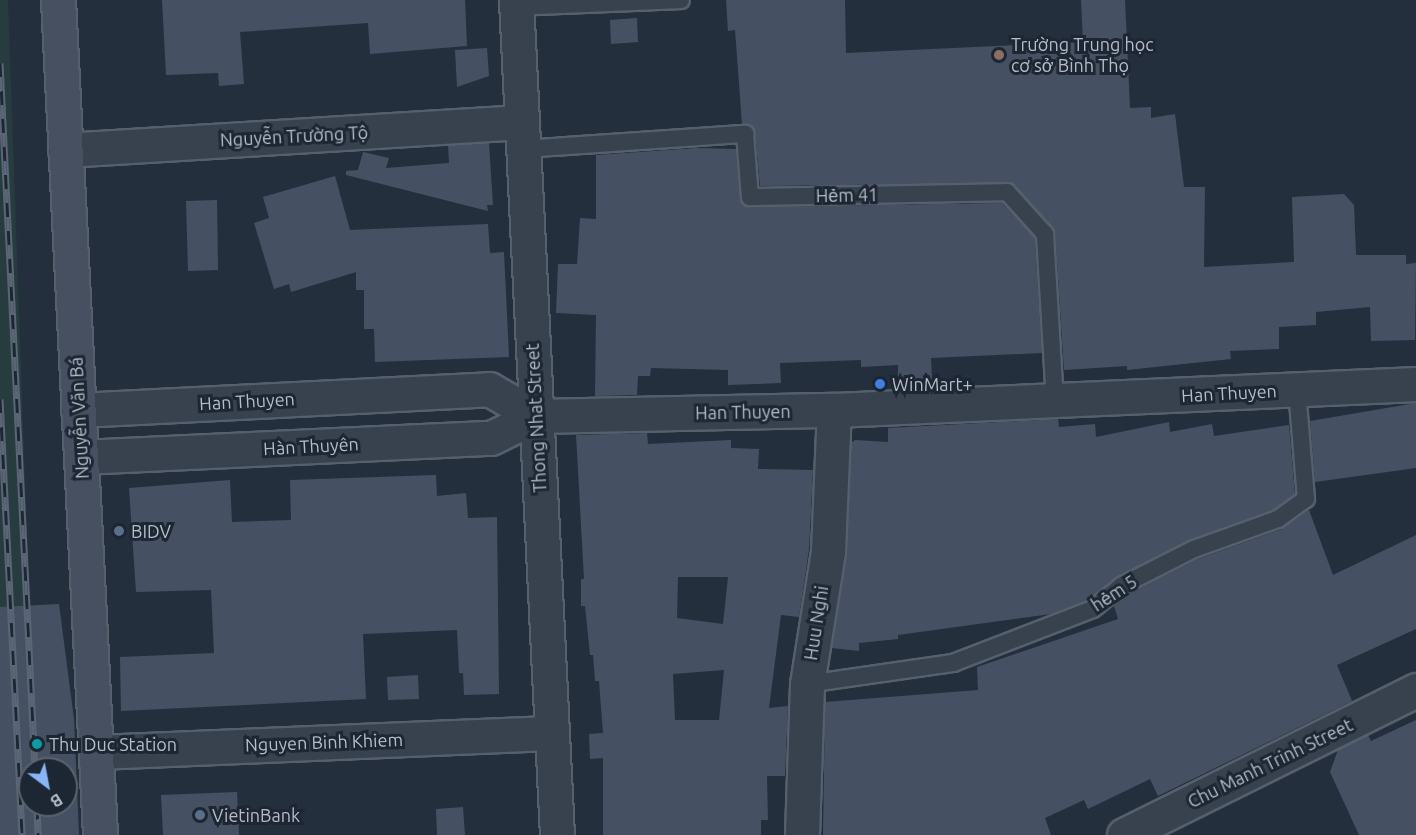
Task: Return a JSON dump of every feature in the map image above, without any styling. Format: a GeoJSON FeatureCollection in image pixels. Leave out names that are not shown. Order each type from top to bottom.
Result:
{"type":"FeatureCollection","features":[{"type":"Feature","properties":{"kind":"main road","name":"Nguyễn Văn Bá"},"geometry":{"type":"LineString","coordinates":[[58,0],[100,835]]}},
{"type":"Feature","properties":{"kind":"street","name":"Thong Nhat Street"},"geometry":{"type":"LineString","coordinates":[[516,3],[557,835]]}},
{"type":"Feature","properties":{"kind":"street","name":"Nguyễn Trường Tộ"},"geometry":{"type":"LineString","coordinates":[[65,150],[523,136]]}},
{"type":"Feature","properties":{"kind":"street","name":"Han Thuyen"},"geometry":{"type":"LineString","coordinates":[[78,410],[489,389],[536,416],[834,410],[1416,384]]}},
{"type":"Feature","properties":{"kind":"street","name":"Huu Nghi"},"geometry":{"type":"LineString","coordinates":[[802,835],[807,684],[828,551],[834,410]]}},
{"type":"Feature","properties":{"kind":"street","name":"Hàn Thuyên"},"geometry":{"type":"LineString","coordinates":[[81,457],[491,438],[536,416]]}},
{"type":"Feature","properties":{"kind":"street","name":"Chu Manh Trinh Street"},"geometry":{"type":"LineString","coordinates":[[1124,835],[1416,690]]}},
{"type":"Feature","properties":{"kind":"street","name":"Nguyen Binh Khiem"},"geometry":{"type":"LineString","coordinates":[[96,752],[552,733]]}},
{"type":"Feature","properties":{"kind":"lane"},"geometry":{"type":"LineString","coordinates":[[516,3],[681,0]]}},
{"type":"Feature","properties":{"kind":"lane","name":"Hẻm 41"},"geometry":{"type":"LineString","coordinates":[[523,136],[745,134],[750,198],[1006,192],[1045,234],[1055,400]]}},
{"type":"Feature","properties":{"kind":"lane","name":"hẻm 5"},"geometry":{"type":"LineString","coordinates":[[807,684],[953,663],[1093,609],[1121,586],[1194,549],[1278,519],[1306,499],[1297,390]]}},
{"type":"Feature","properties":{"kind":"green space"},"geometry":{"type":"Polygon","coordinates":[[[0,0],[8,0],[35,757],[18,757],[18,817],[0,835],[0,0]]]}},
{"type":"Feature","properties":{"kind":"building"},"geometry":{"type":"Polygon","coordinates":[[[162,0],[465,0],[467,46],[370,54],[368,23],[240,32],[244,84],[219,86],[218,73],[166,75],[162,0]]]}},
{"type":"Feature","properties":{"kind":"building"},"geometry":{"type":"Polygon","coordinates":[[[726,0],[845,0],[846,53],[1083,42],[1081,0],[1125,0],[1130,108],[1151,107],[1151,118],[1175,114],[1184,187],[1205,187],[1204,267],[1294,262],[1292,197],[1344,194],[1354,205],[1356,255],[1406,255],[1406,264],[1416,263],[1415,340],[1371,341],[1370,307],[1316,312],[1316,325],[1279,327],[1279,349],[1230,351],[1231,359],[1127,370],[1127,366],[1064,370],[1055,233],[1012,183],[760,186],[755,133],[750,125],[742,124],[735,30],[728,31],[726,0]]]}},
{"type":"Feature","properties":{"kind":"building"},"geometry":{"type":"Polygon","coordinates":[[[637,18],[638,42],[611,44],[610,20],[637,18]]]}},
{"type":"Feature","properties":{"kind":"building"},"geometry":{"type":"Polygon","coordinates":[[[487,48],[489,76],[457,87],[455,50],[487,48]]]}},
{"type":"Feature","properties":{"kind":"building"},"geometry":{"type":"Polygon","coordinates":[[[489,143],[493,205],[487,205],[488,211],[346,175],[346,171],[358,170],[363,152],[389,158],[386,168],[449,163],[448,145],[489,143]]]}},
{"type":"Feature","properties":{"kind":"building"},"geometry":{"type":"Polygon","coordinates":[[[697,148],[736,149],[740,198],[750,207],[1002,203],[1035,238],[1042,353],[931,358],[932,379],[898,381],[898,365],[861,367],[861,360],[780,363],[781,383],[728,385],[728,370],[651,368],[650,376],[638,376],[637,395],[595,396],[596,315],[556,313],[558,264],[577,264],[580,218],[596,219],[596,155],[697,148]]]}},
{"type":"Feature","properties":{"kind":"building"},"geometry":{"type":"Polygon","coordinates":[[[335,176],[350,230],[488,224],[490,253],[504,252],[509,357],[375,362],[374,329],[364,329],[364,290],[356,290],[356,272],[291,292],[289,284],[274,289],[254,223],[269,218],[263,197],[335,176]]]}},
{"type":"Feature","properties":{"kind":"building"},"geometry":{"type":"Polygon","coordinates":[[[217,200],[218,270],[188,271],[186,201],[217,200]]]}},
{"type":"Feature","properties":{"kind":"building"},"geometry":{"type":"Polygon","coordinates":[[[1416,403],[1416,468],[1315,482],[1310,421],[1416,403]]]}},
{"type":"Feature","properties":{"kind":"building"},"geometry":{"type":"Polygon","coordinates":[[[1058,419],[1059,427],[1095,424],[1096,437],[1169,422],[1170,432],[1212,424],[1214,436],[1289,425],[1295,494],[1273,510],[1189,540],[1116,577],[1088,600],[1051,614],[898,635],[898,639],[859,643],[859,651],[832,648],[847,552],[851,443],[855,440],[888,442],[888,428],[1058,419]]]}},
{"type":"Feature","properties":{"kind":"building"},"geometry":{"type":"Polygon","coordinates":[[[647,433],[648,444],[731,440],[731,448],[759,449],[758,469],[813,470],[809,549],[799,617],[781,615],[769,708],[788,706],[785,776],[767,776],[768,820],[761,820],[761,835],[603,835],[603,758],[590,759],[589,734],[603,733],[599,681],[595,681],[593,655],[590,655],[585,606],[581,606],[581,579],[584,579],[576,435],[647,433]],[[678,577],[677,618],[723,624],[728,577],[678,577]],[[724,670],[673,674],[675,720],[719,720],[724,670]]]}},
{"type":"Feature","properties":{"kind":"building"},"geometry":{"type":"Polygon","coordinates":[[[436,475],[437,496],[466,493],[468,518],[497,517],[499,694],[464,695],[463,673],[459,673],[457,630],[363,634],[366,699],[121,711],[120,657],[214,653],[211,590],[136,592],[129,488],[230,480],[232,522],[291,520],[290,480],[436,475]]]}},
{"type":"Feature","properties":{"kind":"building"},"geometry":{"type":"Polygon","coordinates":[[[1309,510],[1333,575],[1416,535],[1416,629],[1337,665],[1352,701],[1158,796],[1150,779],[1088,809],[1084,800],[1045,818],[1051,835],[823,835],[825,702],[978,690],[977,667],[1118,619],[1114,606],[1127,595],[1198,559],[1282,529],[1309,510]]]}},
{"type":"Feature","properties":{"kind":"building","name":"Thu Duc Station"},"geometry":{"type":"Polygon","coordinates":[[[59,604],[74,719],[76,757],[18,757],[18,817],[78,817],[78,812],[79,835],[0,835],[0,607],[59,604]]]}},
{"type":"Feature","properties":{"kind":"building"},"geometry":{"type":"Polygon","coordinates":[[[418,675],[419,699],[388,700],[387,677],[418,675]]]}},
{"type":"Feature","properties":{"kind":"building"},"geometry":{"type":"Polygon","coordinates":[[[1416,720],[1416,835],[1359,835],[1330,772],[1338,750],[1368,735],[1371,741],[1416,720]]]}},
{"type":"Feature","properties":{"kind":"building","name":"VietinBank"},"geometry":{"type":"Polygon","coordinates":[[[237,792],[239,835],[163,835],[161,795],[237,792]]]}},
{"type":"Feature","properties":{"kind":"building"},"geometry":{"type":"Polygon","coordinates":[[[463,807],[465,835],[437,835],[436,809],[463,807]]]}},
{"type":"Feature","properties":{"kind":"railway"},"geometry":{"type":"LineString","coordinates":[[0,63],[34,757]]}},
{"type":"Feature","properties":{"kind":"railway"},"geometry":{"type":"LineString","coordinates":[[0,399],[22,835]]}},
{"type":"Feature","properties":{"kind":"railway"},"geometry":{"type":"LineString","coordinates":[[37,817],[38,835]]}},
{"type":"Feature","properties":{"kind":"place","name":"Trường Trung học cơ sở Bình Thọ"},"geometry":{"type":"Point","coordinates":[999,55]}},
{"type":"Feature","properties":{"kind":"place","name":"WinMart+"},"geometry":{"type":"Point","coordinates":[880,384]}},
{"type":"Feature","properties":{"kind":"place","name":"BIDV"},"geometry":{"type":"Point","coordinates":[119,531]}},
{"type":"Feature","properties":{"kind":"place","name":"Thu Duc Station"},"geometry":{"type":"Point","coordinates":[37,744]}},
{"type":"Feature","properties":{"kind":"place","name":"VietinBank"},"geometry":{"type":"Point","coordinates":[200,815]}}]}
